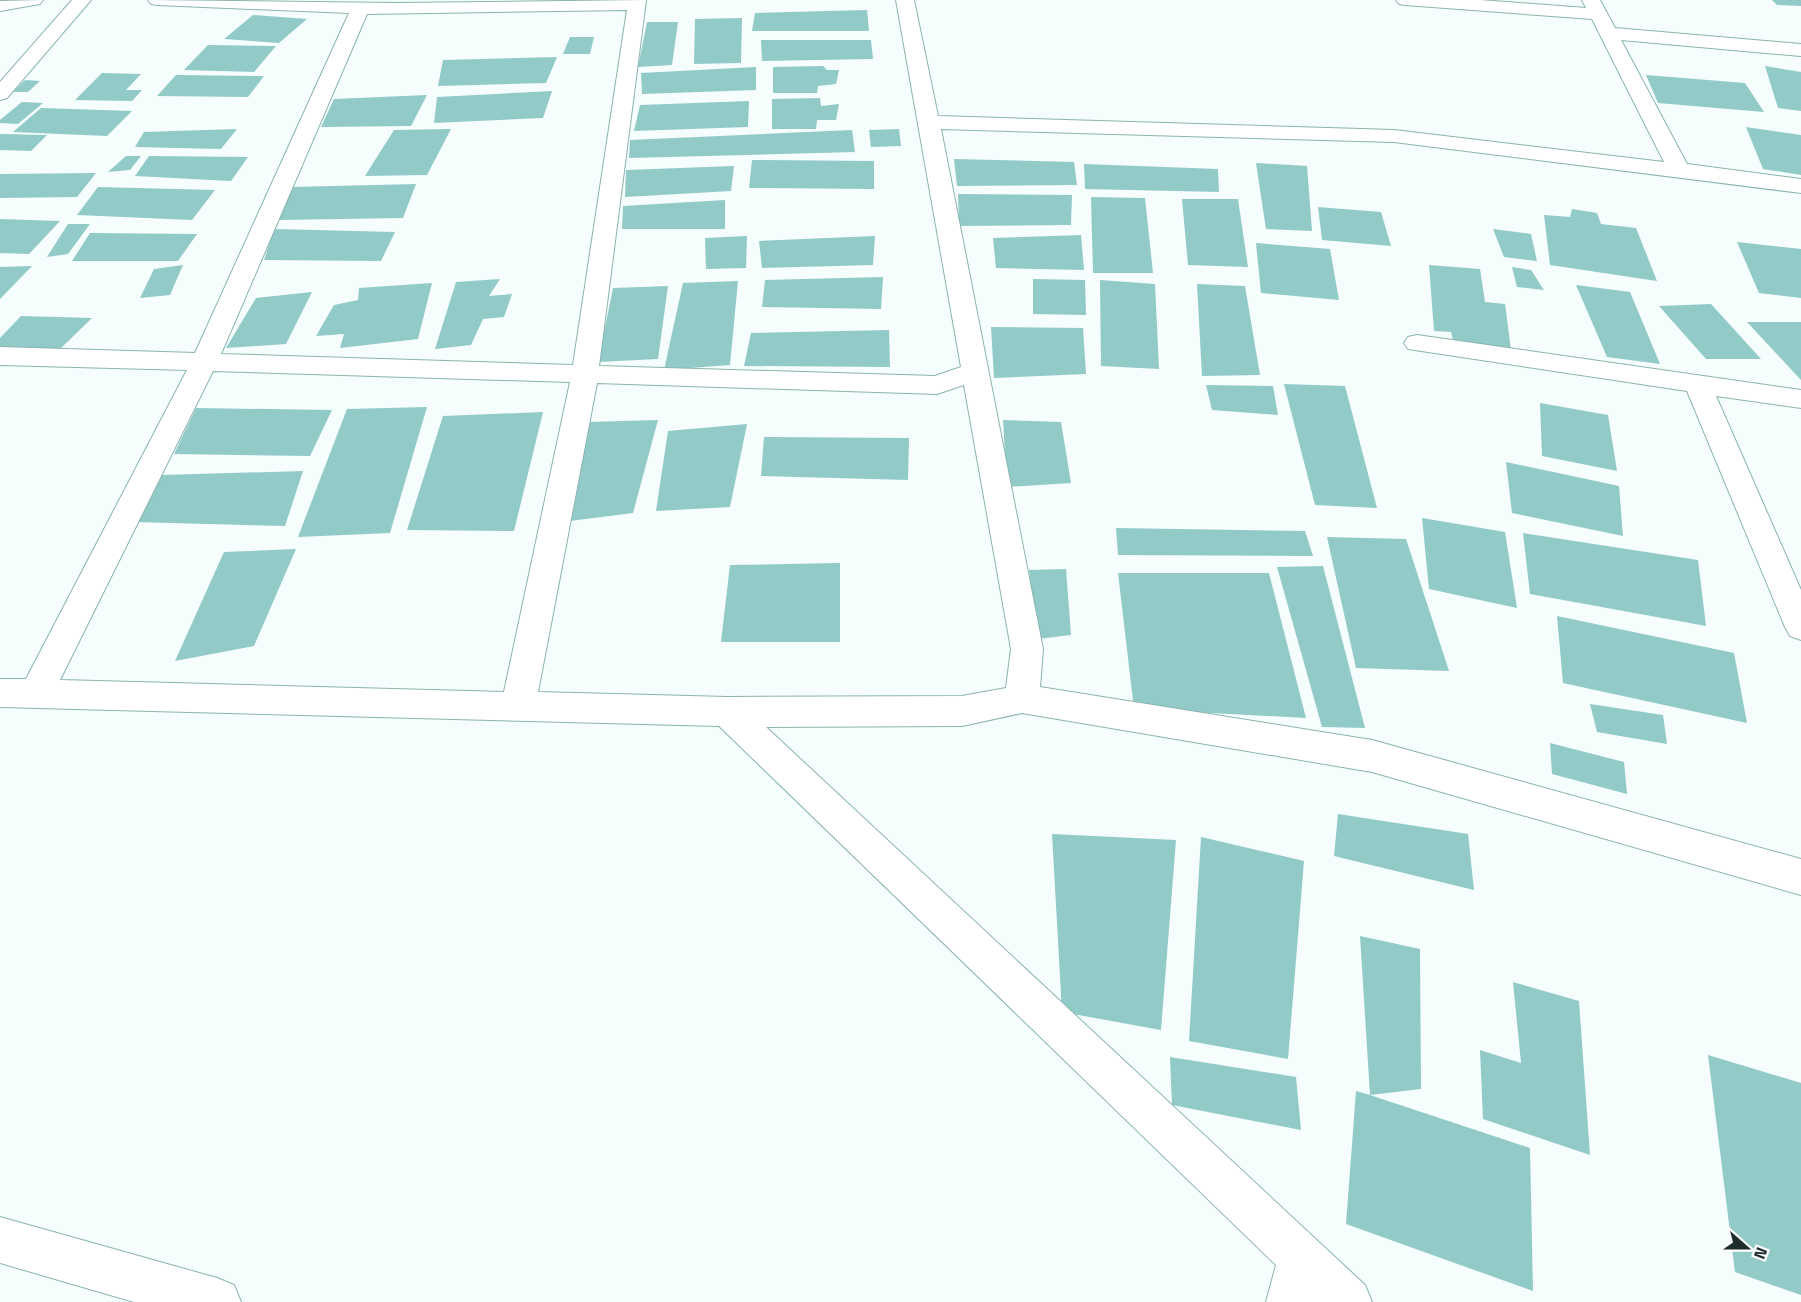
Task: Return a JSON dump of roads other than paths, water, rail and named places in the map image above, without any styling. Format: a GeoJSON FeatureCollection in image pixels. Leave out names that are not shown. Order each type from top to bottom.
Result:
{"type":"FeatureCollection","features":[{"type":"Feature","properties":{"kind":"street"},"geometry":{"type":"LineString","coordinates":[[0,6],[34,0]]}},
{"type":"Feature","properties":{"kind":"street"},"geometry":{"type":"LineString","coordinates":[[0,94],[82,0]]}},
{"type":"Feature","properties":{"kind":"street"},"geometry":{"type":"LineString","coordinates":[[158,0],[246,6],[360,9],[515,8],[637,2],[585,374],[518,705]]}},
{"type":"Feature","properties":{"kind":"street"},"geometry":{"type":"LineString","coordinates":[[905,0],[1027,649],[1022,699]]}},
{"type":"Feature","properties":{"kind":"street"},"geometry":{"type":"LineString","coordinates":[[1405,0],[1600,16],[1801,50]]}},
{"type":"Feature","properties":{"kind":"street"},"geometry":{"type":"LineString","coordinates":[[36,694],[204,362],[360,9]]}},
{"type":"Feature","properties":{"kind":"street"},"geometry":{"type":"LineString","coordinates":[[1600,16],[1679,170]]}},
{"type":"Feature","properties":{"kind":"street"},"geometry":{"type":"LineString","coordinates":[[929,122],[1394,136],[1801,186]]}},
{"type":"Feature","properties":{"kind":"street"},"geometry":{"type":"LineString","coordinates":[[1417,343],[1801,399]]}},
{"type":"Feature","properties":{"kind":"street"},"geometry":{"type":"LineString","coordinates":[[0,356],[937,385],[976,372]]}},
{"type":"Feature","properties":{"kind":"street"},"geometry":{"type":"LineString","coordinates":[[1698,385],[1801,627]]}},
{"type":"Feature","properties":{"kind":"street"},"geometry":{"type":"LineString","coordinates":[[0,693],[727,712],[962,711],[1022,699],[1372,756],[1801,877]]}},
{"type":"Feature","properties":{"kind":"street"},"geometry":{"type":"LineString","coordinates":[[727,712],[1348,1302]]}},
{"type":"Feature","properties":{"kind":"street"},"geometry":{"type":"LineString","coordinates":[[0,1240],[217,1302]]}},
{"type":"Feature","properties":{"kind":"street"},"geometry":{"type":"LineString","coordinates":[[1290,1302],[1301,1258]]}}]}
